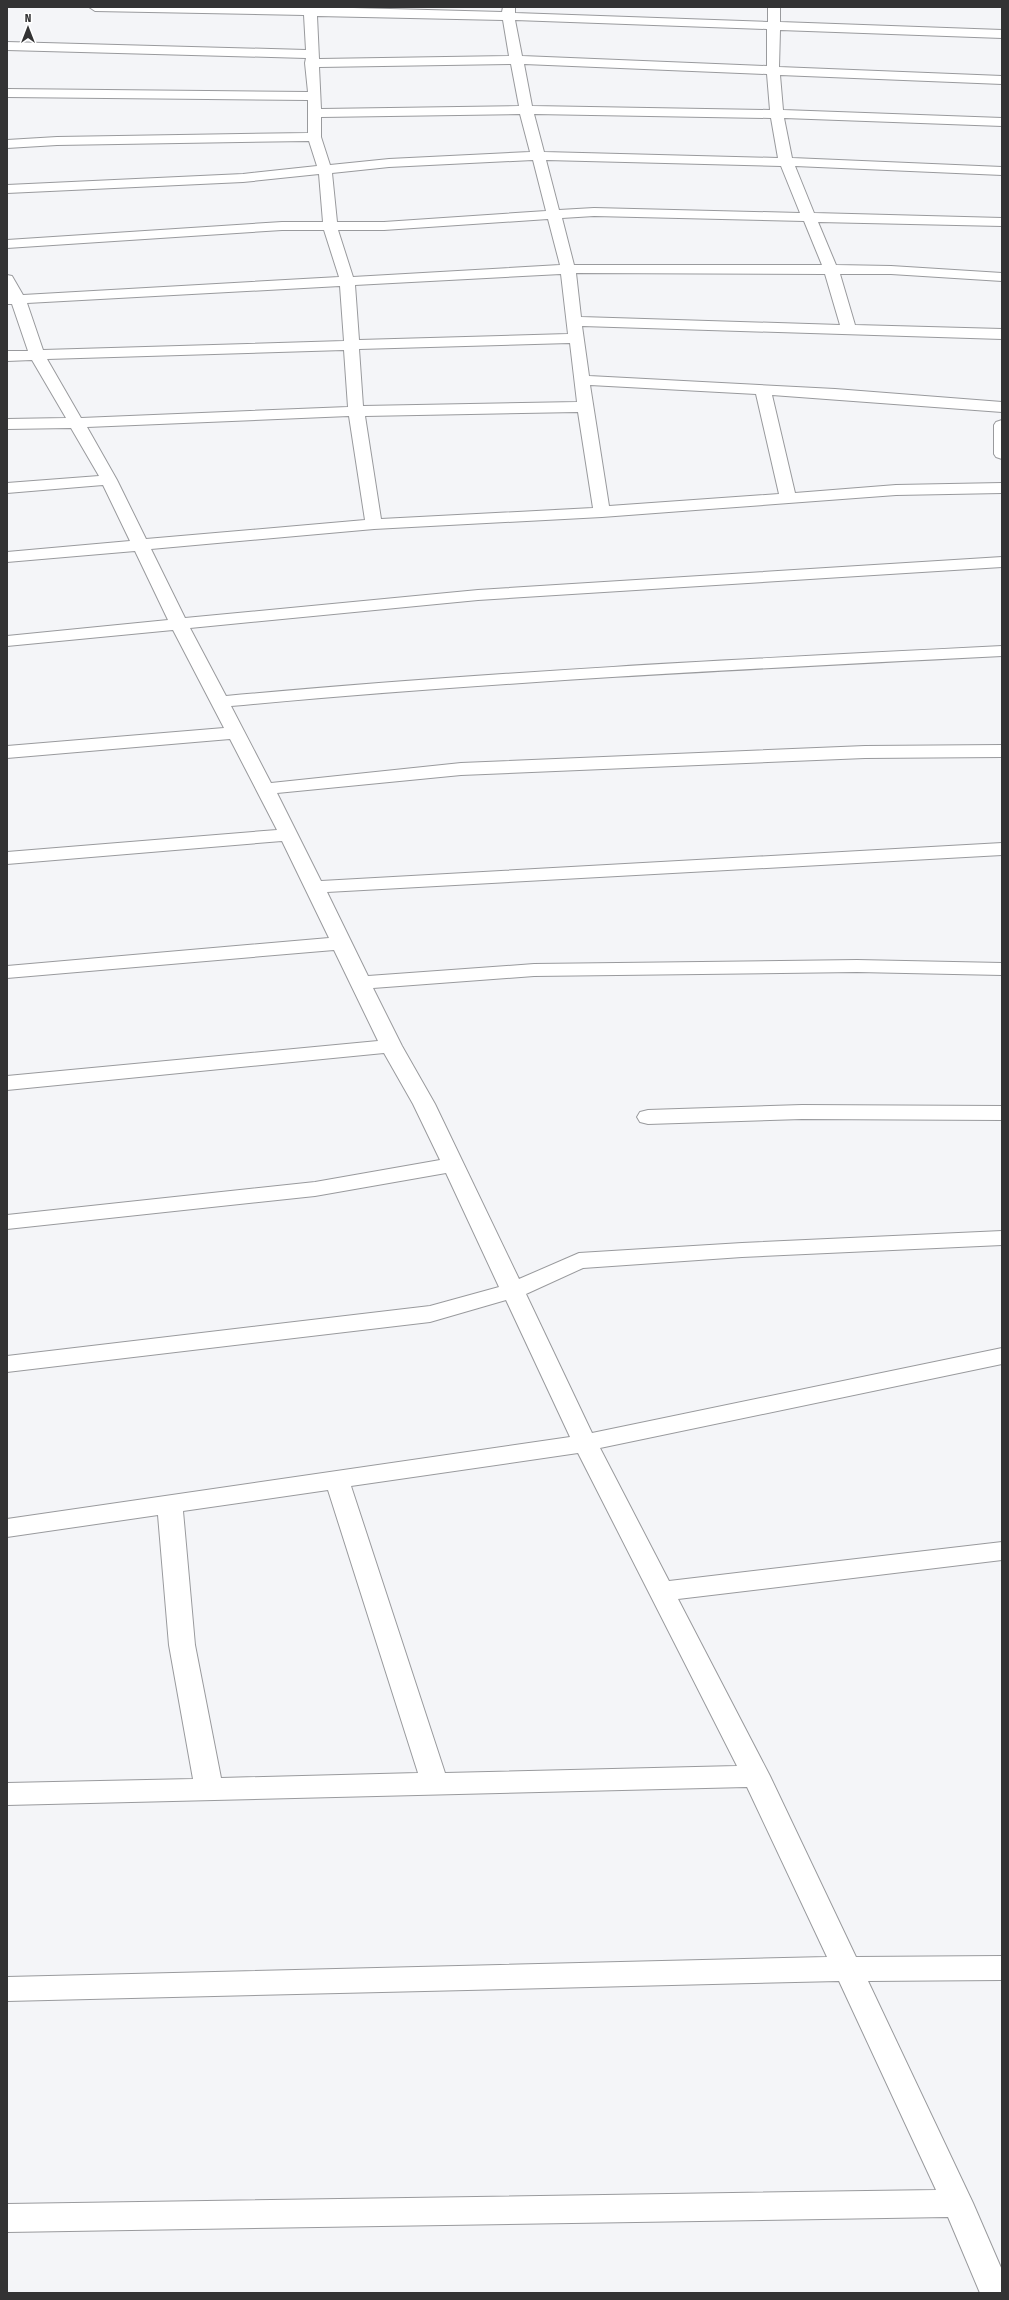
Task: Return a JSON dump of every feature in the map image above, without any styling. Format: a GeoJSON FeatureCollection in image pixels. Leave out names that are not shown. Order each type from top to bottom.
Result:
{"type":"FeatureCollection","features":[{"type":"Feature","properties":{"kind":"street"},"geometry":{"type":"LineString","coordinates":[[95,7],[508,12],[773,26],[1002,34]]}},
{"type":"Feature","properties":{"kind":"street"},"geometry":{"type":"LineString","coordinates":[[774,7],[773,72],[777,114],[786,162],[831,270],[849,329]]}},
{"type":"Feature","properties":{"kind":"street"},"geometry":{"type":"LineString","coordinates":[[310,10],[311,58],[315,113],[314,137],[325,170],[330,226],[347,281],[356,412],[374,524]]}},
{"type":"Feature","properties":{"kind":"street"},"geometry":{"type":"LineString","coordinates":[[508,12],[526,110],[540,156],[568,269],[576,321],[585,407],[602,512]]}},
{"type":"Feature","properties":{"kind":"street"},"geometry":{"type":"LineString","coordinates":[[7,46],[311,58],[516,60],[773,72],[1002,80]]}},
{"type":"Feature","properties":{"kind":"street"},"geometry":{"type":"LineString","coordinates":[[7,93],[313,96]]}},
{"type":"Feature","properties":{"kind":"street"},"geometry":{"type":"LineString","coordinates":[[315,113],[526,110],[777,114],[1002,122]]}},
{"type":"Feature","properties":{"kind":"street"},"geometry":{"type":"LineString","coordinates":[[7,144],[57,141],[314,137]]}},
{"type":"Feature","properties":{"kind":"street"},"geometry":{"type":"LineString","coordinates":[[7,189],[244,178],[389,163],[540,156],[786,162],[1002,171]]}},
{"type":"Feature","properties":{"kind":"street"},"geometry":{"type":"LineString","coordinates":[[7,244],[274,227],[384,226],[594,212],[809,216],[1002,222]]}},
{"type":"Feature","properties":{"kind":"street"},"geometry":{"type":"LineString","coordinates":[[12,300],[568,269],[891,270],[1002,277]]}},
{"type":"Feature","properties":{"kind":"street"},"geometry":{"type":"LineString","coordinates":[[7,279],[12,300],[37,355],[109,480],[142,543],[178,622],[235,733],[290,835],[391,1046],[424,1104],[511,1291],[585,1443],[756,1776],[958,2203],[996,2293]]}},
{"type":"Feature","properties":{"kind":"street"},"geometry":{"type":"LineString","coordinates":[[576,321],[1002,334]]}},
{"type":"Feature","properties":{"kind":"street"},"geometry":{"type":"LineString","coordinates":[[7,356],[578,338]]}},
{"type":"Feature","properties":{"kind":"street"},"geometry":{"type":"LineString","coordinates":[[582,380],[763,390],[1002,407]]}},
{"type":"Feature","properties":{"kind":"street"},"geometry":{"type":"LineString","coordinates":[[763,390],[788,498]]}},
{"type":"Feature","properties":{"kind":"street"},"geometry":{"type":"LineString","coordinates":[[7,424],[136,422],[356,412],[585,407]]}},
{"type":"Feature","properties":{"kind":"street"},"geometry":{"type":"LineString","coordinates":[[1002,424],[1002,454]]}},
{"type":"Feature","properties":{"kind":"street"},"geometry":{"type":"LineString","coordinates":[[7,488],[109,480]]}},
{"type":"Feature","properties":{"kind":"street"},"geometry":{"type":"LineString","coordinates":[[7,557],[142,543],[374,524],[602,512],[896,490],[1002,488]]}},
{"type":"Feature","properties":{"kind":"street"},"geometry":{"type":"LineString","coordinates":[[7,641],[178,622],[478,595],[1002,562]]}},
{"type":"Feature","properties":{"kind":"street"},"geometry":{"type":"LineString","coordinates":[[219,702],[412,684],[643,669],[1002,651]]}},
{"type":"Feature","properties":{"kind":"street"},"geometry":{"type":"LineString","coordinates":[[7,752],[235,733]]}},
{"type":"Feature","properties":{"kind":"street"},"geometry":{"type":"LineString","coordinates":[[265,789],[461,769],[865,752],[1002,751]]}},
{"type":"Feature","properties":{"kind":"street"},"geometry":{"type":"LineString","coordinates":[[7,858],[290,835]]}},
{"type":"Feature","properties":{"kind":"street"},"geometry":{"type":"LineString","coordinates":[[314,887],[1002,849]]}},
{"type":"Feature","properties":{"kind":"street"},"geometry":{"type":"LineString","coordinates":[[7,972],[341,944]]}},
{"type":"Feature","properties":{"kind":"street"},"geometry":{"type":"LineString","coordinates":[[360,983],[534,970],[856,966],[1002,969]]}},
{"type":"Feature","properties":{"kind":"street"},"geometry":{"type":"LineString","coordinates":[[7,1083],[391,1046]]}},
{"type":"Feature","properties":{"kind":"street"},"geometry":{"type":"LineString","coordinates":[[648,1117],[802,1112],[1002,1113]]}},
{"type":"Feature","properties":{"kind":"street"},"geometry":{"type":"LineString","coordinates":[[7,1222],[315,1189],[453,1165]]}},
{"type":"Feature","properties":{"kind":"street"},"geometry":{"type":"LineString","coordinates":[[7,1364],[430,1314],[511,1291],[579,1261],[742,1250],[1002,1238]]}},
{"type":"Feature","properties":{"kind":"street"},"geometry":{"type":"LineString","coordinates":[[7,1528],[585,1443],[1002,1356]]}},
{"type":"Feature","properties":{"kind":"street"},"geometry":{"type":"LineString","coordinates":[[337,1480],[435,1784]]}},
{"type":"Feature","properties":{"kind":"street"},"geometry":{"type":"LineString","coordinates":[[170,1504],[182,1645],[209,1789]]}},
{"type":"Feature","properties":{"kind":"street"},"geometry":{"type":"LineString","coordinates":[[662,1592],[872,1565],[1002,1551]]}},
{"type":"Feature","properties":{"kind":"street"},"geometry":{"type":"LineString","coordinates":[[7,1794],[756,1776]]}},
{"type":"Feature","properties":{"kind":"street"},"geometry":{"type":"LineString","coordinates":[[7,1989],[846,1969],[1002,1968]]}},
{"type":"Feature","properties":{"kind":"street"},"geometry":{"type":"LineString","coordinates":[[7,2218],[958,2203]]}}]}
